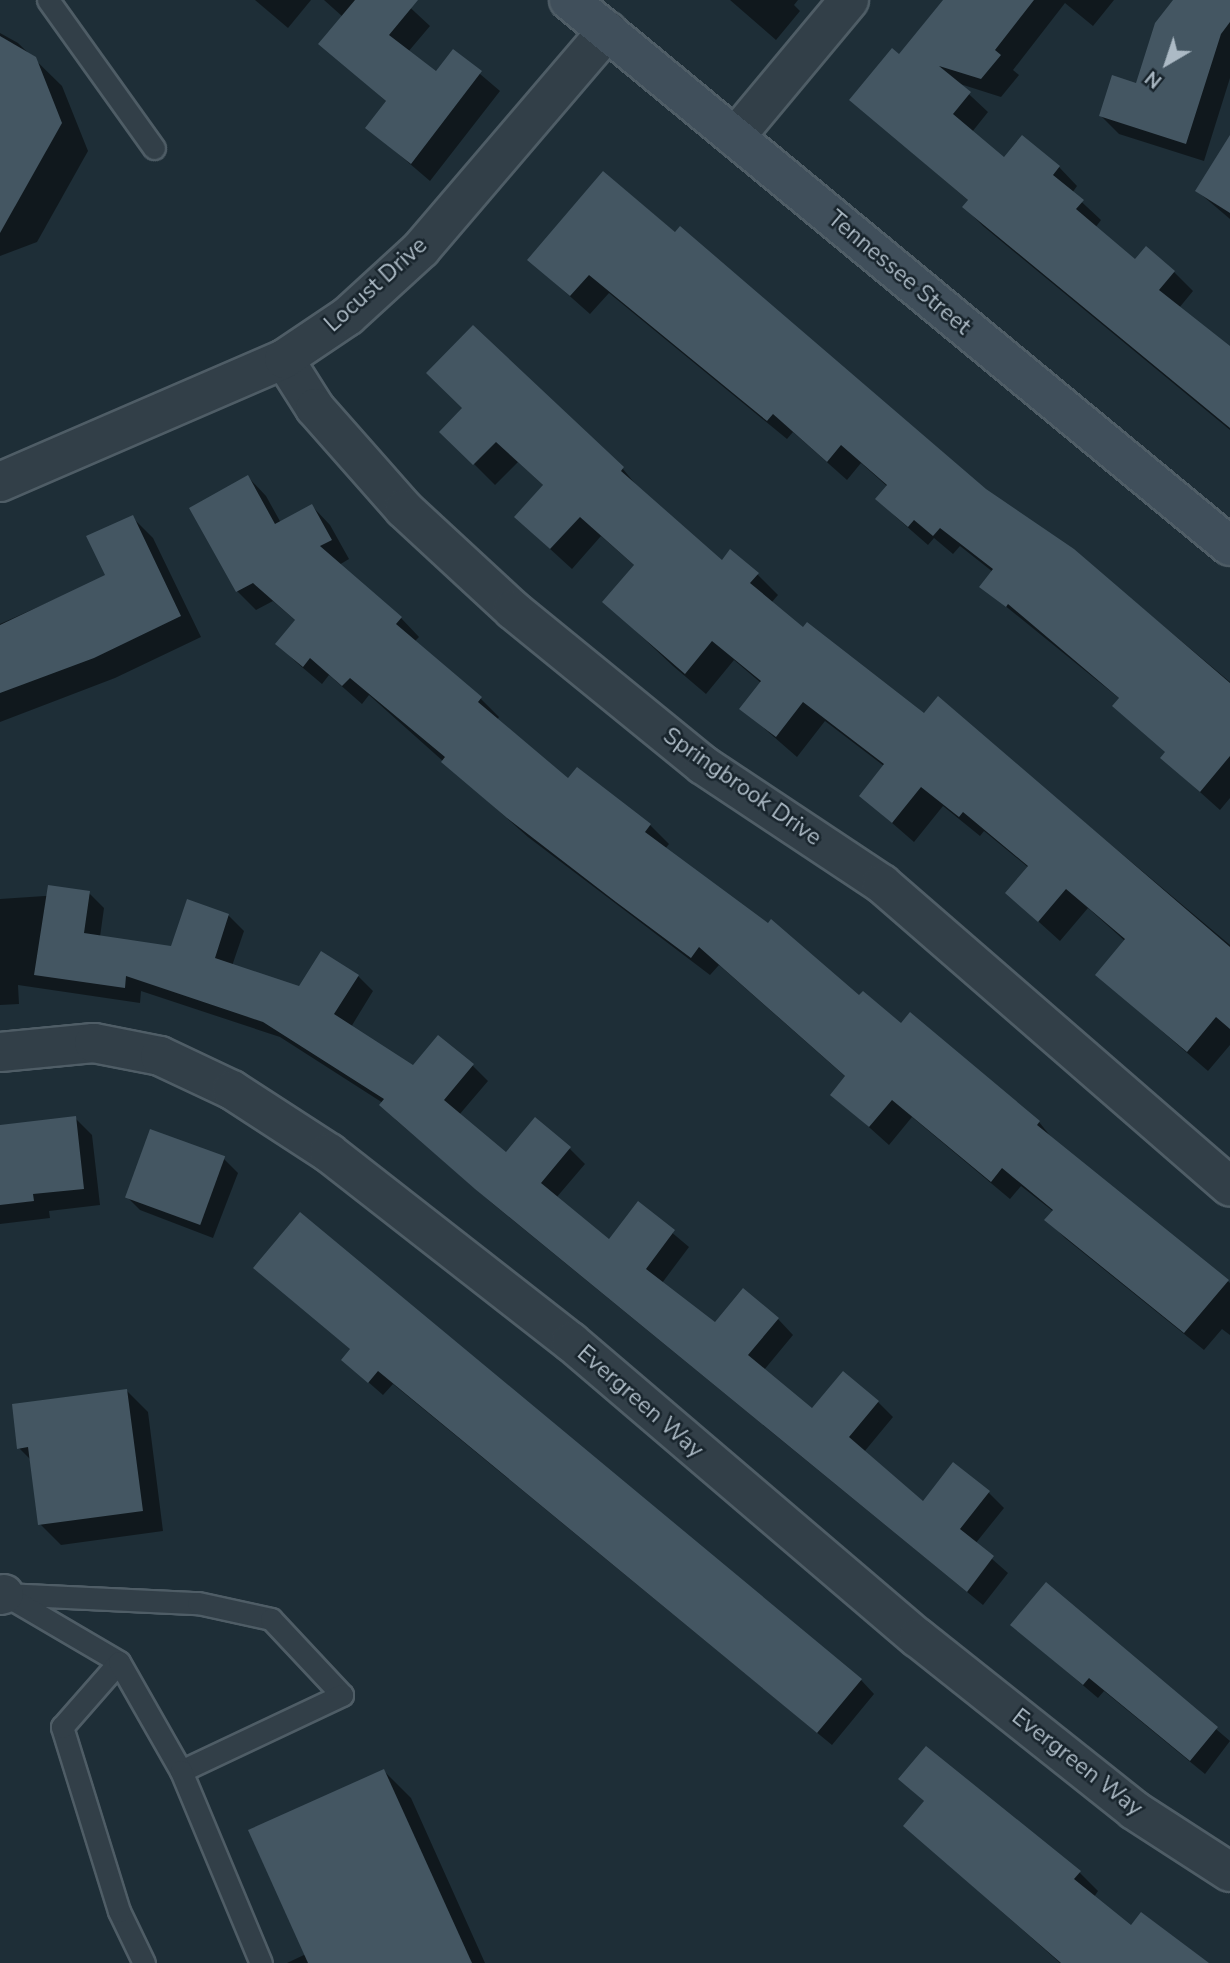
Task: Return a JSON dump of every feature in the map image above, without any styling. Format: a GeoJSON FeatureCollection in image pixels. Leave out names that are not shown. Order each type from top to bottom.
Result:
{"type":"FeatureCollection","features":[{"type":"Feature","properties":{"kind":"main road","name":"Tennessee Street"},"geometry":{"type":"LineString","coordinates":[[569,0],[1230,547]]}},
{"type":"Feature","properties":{"kind":"street"},"geometry":{"type":"LineString","coordinates":[[735,137],[849,0]]}},
{"type":"Feature","properties":{"kind":"street","name":"Locust Drive"},"geometry":{"type":"LineString","coordinates":[[0,482],[284,359],[348,316],[421,249],[607,31]]}},
{"type":"Feature","properties":{"kind":"street","name":"Springbrook Drive"},"geometry":{"type":"LineString","coordinates":[[284,359],[315,408],[404,509],[513,610],[703,765],[882,884],[1230,1186]]}},
{"type":"Feature","properties":{"kind":"street","name":"Evergreen Way"},"geometry":{"type":"LineString","coordinates":[[0,1052],[94,1043],[160,1056],[232,1090],[330,1153],[571,1342],[918,1639],[1134,1810],[1230,1872]]}},
{"type":"Feature","properties":{"kind":"lane"},"geometry":{"type":"LineString","coordinates":[[48,0],[154,148]]}},
{"type":"Feature","properties":{"kind":"lane"},"geometry":{"type":"LineString","coordinates":[[2,1595],[119,1662],[181,1771],[261,1963]]}},
{"type":"Feature","properties":{"kind":"lane"},"geometry":{"type":"LineString","coordinates":[[2,1595],[198,1603],[271,1619],[342,1695],[181,1771]]}},
{"type":"Feature","properties":{"kind":"lane"},"geometry":{"type":"LineString","coordinates":[[119,1662],[62,1727],[119,1911],[144,1963]]}},
{"type":"Feature","properties":{"kind":"building"},"geometry":{"type":"Polygon","coordinates":[[[355,0],[418,0],[389,35],[436,71],[453,49],[482,71],[411,164],[365,128],[386,101],[318,44],[355,0]]]}},
{"type":"Feature","properties":{"kind":"building"},"geometry":{"type":"Polygon","coordinates":[[[943,0],[1034,0],[995,50],[1001,55],[981,79],[939,66],[971,92],[953,114],[1004,157],[1022,135],[1060,166],[1053,175],[1084,200],[1076,209],[1135,259],[1146,246],[1175,271],[1159,290],[1230,346],[1230,428],[962,207],[968,200],[849,100],[892,48],[899,54],[943,0]]]}},
{"type":"Feature","properties":{"kind":"building"},"geometry":{"type":"Polygon","coordinates":[[[1173,0],[1230,0],[1230,22],[1221,34],[1186,144],[1099,116],[1112,75],[1136,83],[1155,23],[1173,0]]]}},
{"type":"Feature","properties":{"kind":"building"},"geometry":{"type":"Polygon","coordinates":[[[0,36],[36,57],[62,123],[0,233],[0,36]]]}},
{"type":"Feature","properties":{"kind":"building"},"geometry":{"type":"Polygon","coordinates":[[[1230,135],[1230,213],[1195,191],[1230,135]]]}},
{"type":"Feature","properties":{"kind":"building"},"geometry":{"type":"Polygon","coordinates":[[[603,171],[675,232],[680,226],[986,489],[1074,549],[1230,683],[1230,756],[1200,792],[1160,758],[1165,752],[1112,706],[1119,698],[1008,604],[1006,607],[979,587],[993,569],[940,528],[933,536],[914,520],[908,527],[875,499],[887,485],[841,445],[827,462],[773,414],[767,421],[589,275],[570,296],[527,260],[603,171]]]}},
{"type":"Feature","properties":{"kind":"building"},"geometry":{"type":"Polygon","coordinates":[[[473,325],[624,467],[621,471],[722,560],[730,549],[759,573],[750,583],[803,627],[807,622],[924,713],[938,696],[1230,947],[1230,1029],[1216,1017],[1187,1052],[1095,975],[1125,939],[1066,889],[1038,922],[1005,893],[1028,866],[963,812],[959,817],[921,787],[892,823],[859,796],[884,764],[803,702],[776,737],[739,709],[761,681],[712,641],[685,674],[602,602],[634,565],[580,517],[550,549],[514,517],[543,485],[496,442],[473,465],[439,432],[462,408],[426,373],[473,325]]]}},
{"type":"Feature","properties":{"kind":"building"},"geometry":{"type":"Polygon","coordinates":[[[248,475],[275,524],[312,504],[332,540],[320,546],[402,617],[396,624],[482,697],[478,702],[568,778],[577,767],[651,824],[645,832],[768,923],[771,919],[859,995],[863,991],[901,1023],[910,1012],[1040,1121],[1037,1125],[1229,1280],[1184,1333],[1044,1220],[1053,1210],[1002,1168],[991,1182],[892,1100],[869,1127],[830,1095],[845,1076],[699,947],[691,958],[507,818],[441,762],[445,757],[350,678],[342,686],[310,658],[303,667],[275,644],[295,620],[253,583],[236,592],[189,508],[248,475]]]}},
{"type":"Feature","properties":{"kind":"building"},"geometry":{"type":"Polygon","coordinates":[[[133,515],[181,616],[94,658],[0,693],[0,625],[105,575],[86,536],[133,515]]]}},
{"type":"Feature","properties":{"kind":"building"},"geometry":{"type":"Polygon","coordinates":[[[48,885],[90,891],[84,933],[171,946],[187,899],[229,914],[215,958],[299,986],[321,951],[359,975],[334,1014],[413,1065],[438,1035],[474,1064],[444,1100],[506,1152],[535,1117],[571,1147],[541,1183],[609,1239],[638,1201],[675,1230],[646,1269],[715,1322],[743,1288],[779,1318],[748,1355],[812,1408],[843,1371],[879,1401],[849,1437],[923,1501],[953,1462],[990,1491],[960,1529],[994,1556],[967,1592],[475,1189],[379,1105],[384,1099],[263,1022],[126,976],[125,988],[34,975],[48,885]]]}},
{"type":"Feature","properties":{"kind":"building"},"geometry":{"type":"Polygon","coordinates":[[[76,1116],[84,1189],[33,1194],[34,1201],[0,1205],[0,1125],[76,1116]]]}},
{"type":"Feature","properties":{"kind":"building"},"geometry":{"type":"Polygon","coordinates":[[[150,1129],[225,1156],[200,1225],[125,1198],[150,1129]]]}},
{"type":"Feature","properties":{"kind":"building"},"geometry":{"type":"Polygon","coordinates":[[[300,1212],[862,1679],[817,1733],[378,1371],[368,1383],[341,1360],[350,1349],[253,1268],[300,1212]]]}},
{"type":"Feature","properties":{"kind":"building"},"geometry":{"type":"Polygon","coordinates":[[[127,1389],[143,1511],[38,1525],[28,1447],[17,1449],[12,1404],[127,1389]]]}},
{"type":"Feature","properties":{"kind":"building"},"geometry":{"type":"Polygon","coordinates":[[[1046,1582],[1218,1727],[1190,1761],[1089,1678],[1083,1685],[1010,1625],[1046,1582]]]}},
{"type":"Feature","properties":{"kind":"building"},"geometry":{"type":"Polygon","coordinates":[[[926,1746],[1081,1871],[1074,1879],[1131,1925],[1141,1912],[1209,1963],[1061,1963],[903,1826],[924,1801],[898,1779],[926,1746]]]}},
{"type":"Feature","properties":{"kind":"building"},"geometry":{"type":"Polygon","coordinates":[[[384,1769],[472,1963],[308,1963],[248,1830],[384,1769]]]}}]}
